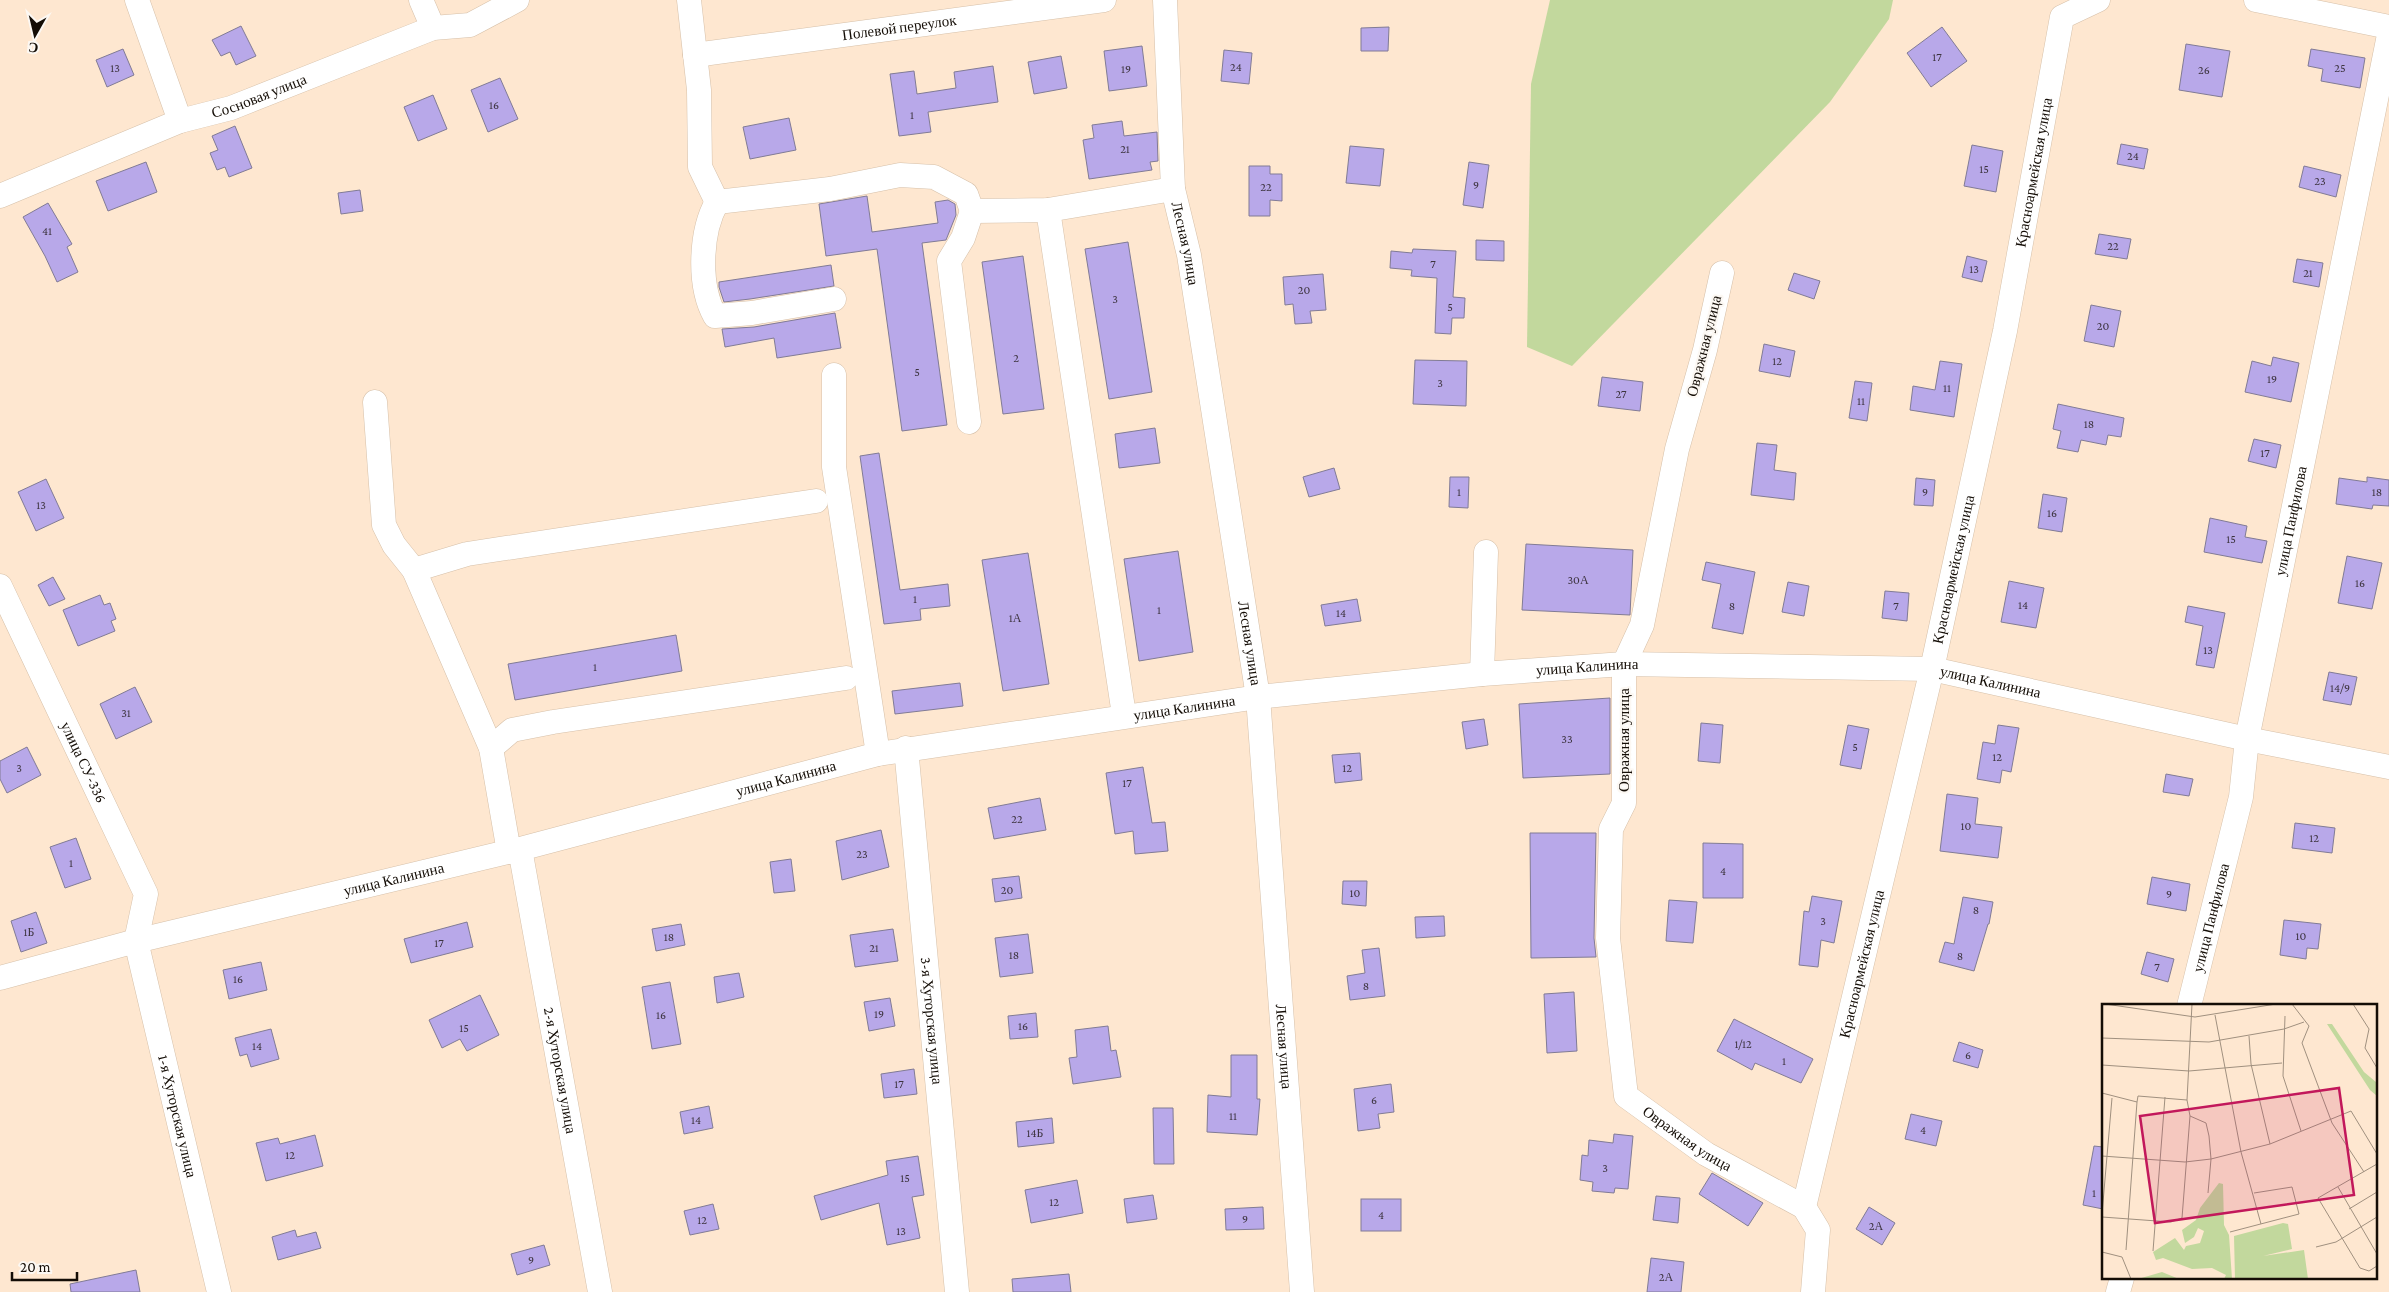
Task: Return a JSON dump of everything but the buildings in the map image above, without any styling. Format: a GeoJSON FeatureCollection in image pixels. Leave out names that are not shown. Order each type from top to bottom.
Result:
{"type":"FeatureCollection","features":[{"type":"Feature","properties":{"kind":"street"},"geometry":{"type":"LineString","coordinates":[[137,0],[180,120]]}},
{"type":"Feature","properties":{"kind":"street"},"geometry":{"type":"LineString","coordinates":[[421,0],[433,28]]}},
{"type":"Feature","properties":{"kind":"street","name":"Сосновая улица"},"geometry":{"type":"LineString","coordinates":[[0,196],[180,120],[231,108],[433,28],[470,26],[517,0]]}},
{"type":"Feature","properties":{"kind":"street"},"geometry":{"type":"LineString","coordinates":[[689,0],[699,90],[700,167],[717,202]]}},
{"type":"Feature","properties":{"kind":"street","name":"Полевой переулок"},"geometry":{"type":"LineString","coordinates":[[695,54],[1104,0]]}},
{"type":"Feature","properties":{"kind":"street","name":"Лесная улица"},"geometry":{"type":"LineString","coordinates":[[1165,0],[1174,189],[1191,264],[1258,697],[1302,1292]]}},
{"type":"Feature","properties":{"kind":"street","name":"Красноармейская улица"},"geometry":{"type":"LineString","coordinates":[[1804,1207],[1932,669],[2005,331],[2062,17],[2098,0]]}},
{"type":"Feature","properties":{"kind":"street"},"geometry":{"type":"LineString","coordinates":[[2256,0],[2389,27]]}},
{"type":"Feature","properties":{"kind":"street","name":"улица Панфилова"},"geometry":{"type":"LineString","coordinates":[[2189,1004],[2241,797],[2247,739],[2389,35]]}},
{"type":"Feature","properties":{"kind":"street"},"geometry":{"type":"LineString","coordinates":[[717,202],[830,188],[900,176],[934,177],[966,194],[972,211],[963,238],[949,261],[969,422]]}},
{"type":"Feature","properties":{"kind":"street"},"geometry":{"type":"LineString","coordinates":[[972,211],[1048,210],[1174,189]]}},
{"type":"Feature","properties":{"kind":"street"},"geometry":{"type":"LineString","coordinates":[[717,202],[708,218],[703,284],[708,304],[715,316],[752,313],[834,299]]}},
{"type":"Feature","properties":{"kind":"street"},"geometry":{"type":"LineString","coordinates":[[1048,210],[1124,716]]}},
{"type":"Feature","properties":{"kind":"street","name":"Овражная улица"},"geometry":{"type":"LineString","coordinates":[[1722,273],[1705,350],[1677,448],[1642,625],[1624,664],[1624,803],[1611,829],[1608,938],[1626,1096],[1706,1154],[1804,1207]]}},
{"type":"Feature","properties":{"kind":"street"},"geometry":{"type":"LineString","coordinates":[[834,374],[834,467],[878,754]]}},
{"type":"Feature","properties":{"kind":"street","name":"2-я Хуторская улица"},"geometry":{"type":"LineString","coordinates":[[375,402],[384,525],[394,545],[414,570],[491,748],[514,851],[600,1292]]}},
{"type":"Feature","properties":{"kind":"street"},"geometry":{"type":"LineString","coordinates":[[414,570],[467,554],[816,501]]}},
{"type":"Feature","properties":{"kind":"street"},"geometry":{"type":"LineString","coordinates":[[1482,674],[1486,552]]}},
{"type":"Feature","properties":{"kind":"street","name":"улица СУ-336"},"geometry":{"type":"LineString","coordinates":[[0,586],[146,894],[136,941]]}},
{"type":"Feature","properties":{"kind":"street","name":"улица Калинина"},"geometry":{"type":"LineString","coordinates":[[0,978],[136,941],[514,851],[906,748],[1258,697],[1482,674],[1624,664],[1932,669],[2247,739],[2389,768]]}},
{"type":"Feature","properties":{"kind":"street"},"geometry":{"type":"LineString","coordinates":[[491,748],[512,730],[553,722],[846,678]]}},
{"type":"Feature","properties":{"kind":"street","name":"3-я Хуторская улица"},"geometry":{"type":"LineString","coordinates":[[906,748],[956,1292]]}},
{"type":"Feature","properties":{"kind":"street","name":"1-я Хуторская улица"},"geometry":{"type":"LineString","coordinates":[[136,941],[219,1292]]}},
{"type":"Feature","properties":{"kind":"street"},"geometry":{"type":"LineString","coordinates":[[1804,1207],[1818,1230],[1813,1292]]}},
{"type":"Feature","properties":{"kind":"green space"},"geometry":{"type":"Polygon","coordinates":[[[1550,0],[1893,0],[1889,19],[1830,102],[1572,366],[1527,347],[1531,84],[1550,0]]]}}]}
